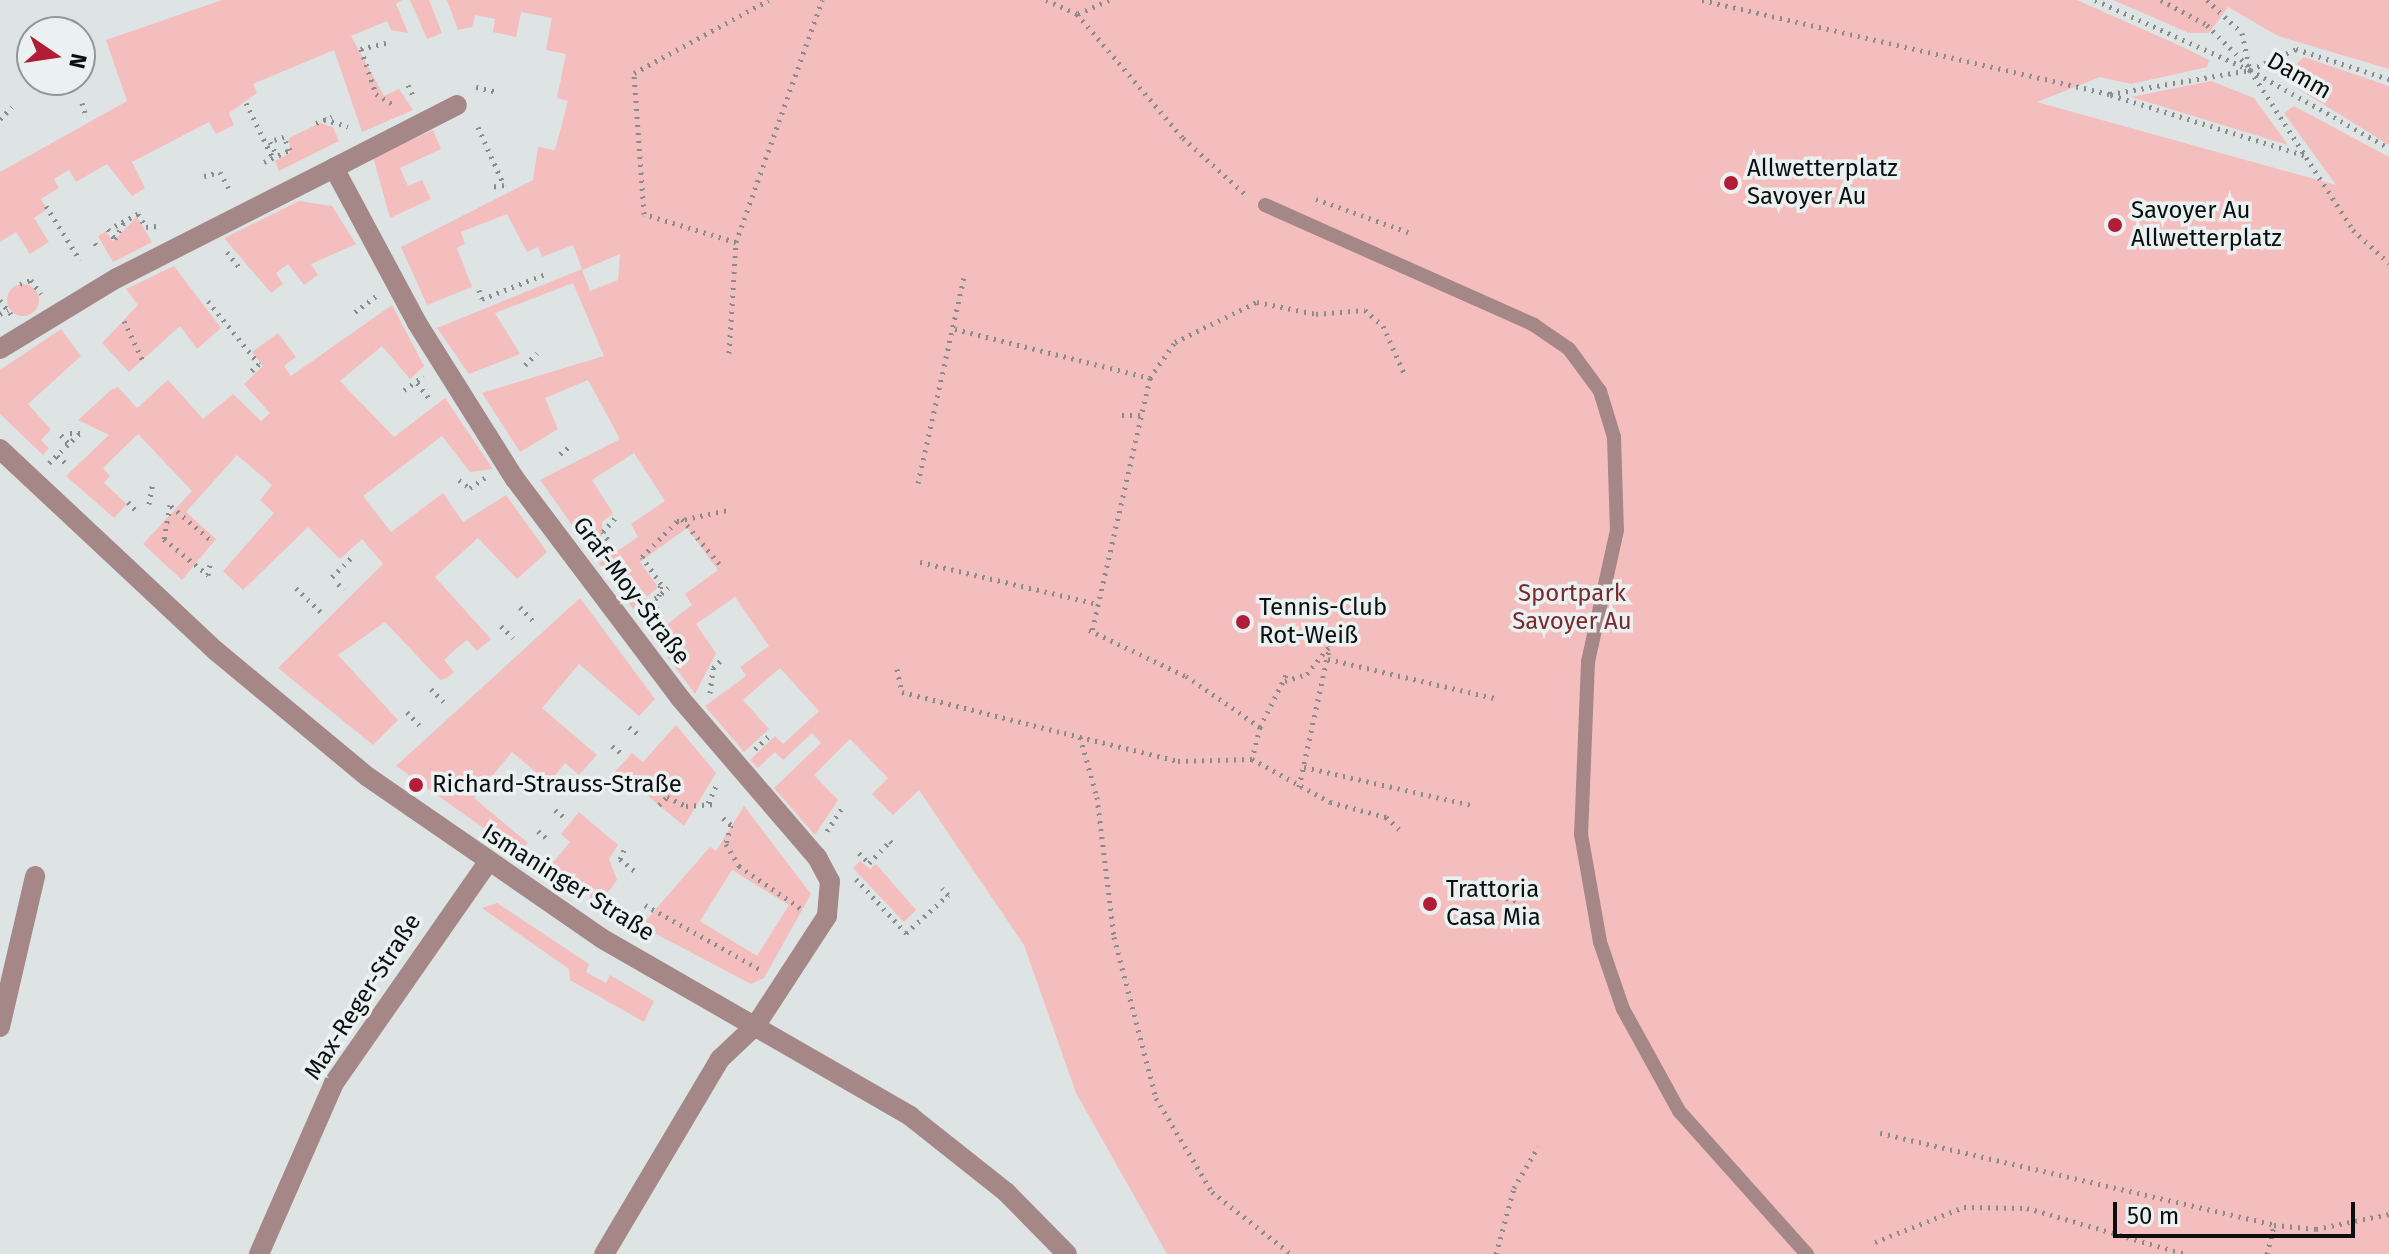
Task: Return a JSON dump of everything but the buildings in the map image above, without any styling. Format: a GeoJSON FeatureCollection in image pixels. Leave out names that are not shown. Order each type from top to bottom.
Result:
{"type":"FeatureCollection","features":[{"type":"Feature","properties":{"kind":"street"},"geometry":{"type":"LineString","coordinates":[[0,349],[131,271],[457,105]]}},
{"type":"Feature","properties":{"kind":"street","name":"Graf-Moy-Straße"},"geometry":{"type":"LineString","coordinates":[[334,168],[417,323],[515,479],[680,698],[824,869],[832,894],[827,916],[756,1025]]}},
{"type":"Feature","properties":{"kind":"street","name":"Ismaninger Straße"},"geometry":{"type":"LineString","coordinates":[[0,449],[216,651],[486,865],[910,1116],[1006,1192],[1067,1254]]}},
{"type":"Feature","properties":{"kind":"street","name":"Max-Reger-Straße"},"geometry":{"type":"LineString","coordinates":[[259,1254],[334,1083],[486,865]]}},
{"type":"Feature","properties":{"kind":"street"},"geometry":{"type":"LineString","coordinates":[[0,1027],[35,876]]}},
{"type":"Feature","properties":{"kind":"street"},"geometry":{"type":"LineString","coordinates":[[604,1254],[720,1059],[756,1025]]}},
{"type":"Feature","properties":{"kind":"lane"},"geometry":{"type":"LineString","coordinates":[[1265,205],[1534,325],[1569,349],[1600,391],[1614,437],[1617,530],[1588,662],[1581,834],[1600,942],[1629,1021],[1679,1111],[1807,1254]]}},
{"type":"Feature","properties":{"kind":"path"},"geometry":{"type":"LineString","coordinates":[[736,242],[644,214],[634,73],[769,0]]}},
{"type":"Feature","properties":{"kind":"path"},"geometry":{"type":"LineString","coordinates":[[729,353],[736,242],[822,0]]}},
{"type":"Feature","properties":{"kind":"path"},"geometry":{"type":"LineString","coordinates":[[1046,0],[1077,14],[1183,138],[1241,193],[1265,205]]}},
{"type":"Feature","properties":{"kind":"path"},"geometry":{"type":"LineString","coordinates":[[1077,14],[1109,0]]}},
{"type":"Feature","properties":{"kind":"path"},"geometry":{"type":"LineString","coordinates":[[1702,0],[2110,94],[2305,155]]}},
{"type":"Feature","properties":{"kind":"path"},"geometry":{"type":"LineString","coordinates":[[2095,0],[2250,70]]}},
{"type":"Feature","properties":{"kind":"path","name":"Damm"},"geometry":{"type":"LineString","coordinates":[[2161,0],[2216,32],[2250,70],[2389,148]]}},
{"type":"Feature","properties":{"kind":"path"},"geometry":{"type":"LineString","coordinates":[[2207,0],[2242,33],[2250,70],[2353,230],[2389,263]]}},
{"type":"Feature","properties":{"kind":"path"},"geometry":{"type":"LineString","coordinates":[[386,43],[361,49],[376,94],[393,106],[414,98],[408,85]]}},
{"type":"Feature","properties":{"kind":"path"},"geometry":{"type":"LineString","coordinates":[[2110,94],[2250,70],[2296,49],[2389,79]]}},
{"type":"Feature","properties":{"kind":"path"},"geometry":{"type":"LineString","coordinates":[[470,86],[498,92]]}},
{"type":"Feature","properties":{"kind":"path"},"geometry":{"type":"LineString","coordinates":[[82,103],[85,113]]}},
{"type":"Feature","properties":{"kind":"path"},"geometry":{"type":"LineString","coordinates":[[246,103],[275,157]]}},
{"type":"Feature","properties":{"kind":"path"},"geometry":{"type":"LineString","coordinates":[[0,119],[12,107]]}},
{"type":"Feature","properties":{"kind":"path"},"geometry":{"type":"LineString","coordinates":[[316,123],[332,117]]}},
{"type":"Feature","properties":{"kind":"path"},"geometry":{"type":"LineString","coordinates":[[324,119],[348,127]]}},
{"type":"Feature","properties":{"kind":"path"},"geometry":{"type":"LineString","coordinates":[[478,127],[504,185],[490,187]]}},
{"type":"Feature","properties":{"kind":"path"},"geometry":{"type":"LineString","coordinates":[[264,162],[275,157],[290,150],[284,137],[272,141],[275,157]]}},
{"type":"Feature","properties":{"kind":"path"},"geometry":{"type":"LineString","coordinates":[[204,176],[220,172],[233,197]]}},
{"type":"Feature","properties":{"kind":"path"},"geometry":{"type":"LineString","coordinates":[[46,206],[81,259],[73,264]]}},
{"type":"Feature","properties":{"kind":"path"},"geometry":{"type":"LineString","coordinates":[[115,226],[138,214],[146,227],[157,226]]}},
{"type":"Feature","properties":{"kind":"path"},"geometry":{"type":"LineString","coordinates":[[108,229],[115,239],[125,222]]}},
{"type":"Feature","properties":{"kind":"path"},"geometry":{"type":"LineString","coordinates":[[218,242],[241,269]]}},
{"type":"Feature","properties":{"kind":"path"},"geometry":{"type":"LineString","coordinates":[[479,290],[482,299],[548,273]]}},
{"type":"Feature","properties":{"kind":"path"},"geometry":{"type":"LineString","coordinates":[[918,483],[964,278]]}},
{"type":"Feature","properties":{"kind":"path"},"geometry":{"type":"LineString","coordinates":[[20,284],[31,280]]}},
{"type":"Feature","properties":{"kind":"path"},"geometry":{"type":"LineString","coordinates":[[355,312],[383,290]]}},
{"type":"Feature","properties":{"kind":"path"},"geometry":{"type":"LineString","coordinates":[[0,300],[15,320]]}},
{"type":"Feature","properties":{"kind":"path"},"geometry":{"type":"LineString","coordinates":[[208,301],[259,364],[247,375]]}},
{"type":"Feature","properties":{"kind":"path"},"geometry":{"type":"LineString","coordinates":[[1260,727],[1186,676],[1090,631],[1150,378],[1175,342],[1257,302],[1316,314],[1365,310],[1383,326],[1404,373]]}},
{"type":"Feature","properties":{"kind":"path"},"geometry":{"type":"LineString","coordinates":[[0,314],[8,310]]}},
{"type":"Feature","properties":{"kind":"path"},"geometry":{"type":"LineString","coordinates":[[124,321],[144,363]]}},
{"type":"Feature","properties":{"kind":"path"},"geometry":{"type":"LineString","coordinates":[[955,329],[1150,378]]}},
{"type":"Feature","properties":{"kind":"path"},"geometry":{"type":"LineString","coordinates":[[525,365],[537,353]]}},
{"type":"Feature","properties":{"kind":"path"},"geometry":{"type":"LineString","coordinates":[[404,390],[415,384],[430,399]]}},
{"type":"Feature","properties":{"kind":"path"},"geometry":{"type":"LineString","coordinates":[[1122,415],[1141,415]]}},
{"type":"Feature","properties":{"kind":"path"},"geometry":{"type":"LineString","coordinates":[[46,467],[69,444],[80,433],[63,434],[69,444]]}},
{"type":"Feature","properties":{"kind":"path"},"geometry":{"type":"LineString","coordinates":[[560,454],[571,445]]}},
{"type":"Feature","properties":{"kind":"path"},"geometry":{"type":"LineString","coordinates":[[57,456],[67,464]]}},
{"type":"Feature","properties":{"kind":"path"},"geometry":{"type":"LineString","coordinates":[[459,480],[470,488],[478,483]]}},
{"type":"Feature","properties":{"kind":"path"},"geometry":{"type":"LineString","coordinates":[[149,504],[153,482]]}},
{"type":"Feature","properties":{"kind":"path"},"geometry":{"type":"LineString","coordinates":[[128,502],[139,514]]}},
{"type":"Feature","properties":{"kind":"path"},"geometry":{"type":"LineString","coordinates":[[211,560],[208,575],[164,539],[170,505],[213,542]]}},
{"type":"Feature","properties":{"kind":"path"},"geometry":{"type":"LineString","coordinates":[[659,596],[661,584],[642,557],[681,519],[728,510]]}},
{"type":"Feature","properties":{"kind":"path"},"geometry":{"type":"LineString","coordinates":[[612,546],[603,532],[616,517]]}},
{"type":"Feature","properties":{"kind":"path"},"geometry":{"type":"LineString","coordinates":[[681,519],[722,567]]}},
{"type":"Feature","properties":{"kind":"path"},"geometry":{"type":"LineString","coordinates":[[332,577],[353,556]]}},
{"type":"Feature","properties":{"kind":"path"},"geometry":{"type":"LineString","coordinates":[[920,562],[1098,604]]}},
{"type":"Feature","properties":{"kind":"path"},"geometry":{"type":"LineString","coordinates":[[296,588],[321,612]]}},
{"type":"Feature","properties":{"kind":"path"},"geometry":{"type":"LineString","coordinates":[[637,615],[668,588]]}},
{"type":"Feature","properties":{"kind":"path"},"geometry":{"type":"LineString","coordinates":[[652,601],[664,618]]}},
{"type":"Feature","properties":{"kind":"path"},"geometry":{"type":"LineString","coordinates":[[520,607],[533,621]]}},
{"type":"Feature","properties":{"kind":"path"},"geometry":{"type":"LineString","coordinates":[[501,626],[513,638]]}},
{"type":"Feature","properties":{"kind":"path"},"geometry":{"type":"LineString","coordinates":[[1285,681],[1307,674],[1344,628]]}},
{"type":"Feature","properties":{"kind":"path"},"geometry":{"type":"LineString","coordinates":[[1299,787],[1330,645]]}},
{"type":"Feature","properties":{"kind":"path"},"geometry":{"type":"LineString","coordinates":[[1328,659],[1498,699]]}},
{"type":"Feature","properties":{"kind":"path"},"geometry":{"type":"LineString","coordinates":[[710,694],[713,668],[721,660]]}},
{"type":"Feature","properties":{"kind":"path"},"geometry":{"type":"LineString","coordinates":[[897,669],[902,692],[1178,761],[1252,759],[1299,787],[1386,817],[1403,833]]}},
{"type":"Feature","properties":{"kind":"path"},"geometry":{"type":"LineString","coordinates":[[1252,759],[1260,727],[1288,671]]}},
{"type":"Feature","properties":{"kind":"path"},"geometry":{"type":"LineString","coordinates":[[431,689],[444,702]]}},
{"type":"Feature","properties":{"kind":"path"},"geometry":{"type":"LineString","coordinates":[[407,712],[419,725]]}},
{"type":"Feature","properties":{"kind":"path"},"geometry":{"type":"LineString","coordinates":[[629,727],[638,734]]}},
{"type":"Feature","properties":{"kind":"path"},"geometry":{"type":"LineString","coordinates":[[765,739],[772,733]]}},
{"type":"Feature","properties":{"kind":"path"},"geometry":{"type":"LineString","coordinates":[[1080,737],[1097,797],[1114,937],[1156,1098],[1212,1192],[1291,1254]]}},
{"type":"Feature","properties":{"kind":"path"},"geometry":{"type":"LineString","coordinates":[[612,746],[621,753]]}},
{"type":"Feature","properties":{"kind":"path"},"geometry":{"type":"LineString","coordinates":[[1304,767],[1471,805]]}},
{"type":"Feature","properties":{"kind":"path"},"geometry":{"type":"LineString","coordinates":[[708,803],[720,778]]}},
{"type":"Feature","properties":{"kind":"path"},"geometry":{"type":"LineString","coordinates":[[659,805],[667,797],[686,806],[716,804]]}},
{"type":"Feature","properties":{"kind":"path"},"geometry":{"type":"LineString","coordinates":[[838,812],[843,806]]}},
{"type":"Feature","properties":{"kind":"path"},"geometry":{"type":"LineString","coordinates":[[555,810],[564,817]]}},
{"type":"Feature","properties":{"kind":"path"},"geometry":{"type":"LineString","coordinates":[[723,818],[731,825],[726,844],[739,866],[811,916]]}},
{"type":"Feature","properties":{"kind":"path"},"geometry":{"type":"LineString","coordinates":[[538,831],[546,838]]}},
{"type":"Feature","properties":{"kind":"path"},"geometry":{"type":"LineString","coordinates":[[859,853],[869,863],[890,841],[895,846]]}},
{"type":"Feature","properties":{"kind":"path"},"geometry":{"type":"LineString","coordinates":[[624,850],[620,859],[636,872]]}},
{"type":"Feature","properties":{"kind":"path"},"geometry":{"type":"LineString","coordinates":[[844,867],[906,933],[948,895],[942,888]]}},
{"type":"Feature","properties":{"kind":"path"},"geometry":{"type":"LineString","coordinates":[[1506,898],[1517,901]]}},
{"type":"Feature","properties":{"kind":"path"},"geometry":{"type":"LineString","coordinates":[[645,905],[767,973]]}},
{"type":"Feature","properties":{"kind":"path"},"geometry":{"type":"LineString","coordinates":[[728,950],[730,940]]}},
{"type":"Feature","properties":{"kind":"path"},"geometry":{"type":"LineString","coordinates":[[1880,1133],[2274,1225],[2316,1229],[2389,1214]]}},
{"type":"Feature","properties":{"kind":"path"},"geometry":{"type":"LineString","coordinates":[[1496,1254],[1514,1188],[1538,1147]]}},
{"type":"Feature","properties":{"kind":"path"},"geometry":{"type":"LineString","coordinates":[[1875,1242],[1964,1207],[2027,1208],[2185,1254]]}},
{"type":"Feature","properties":{"kind":"path"},"geometry":{"type":"LineString","coordinates":[[2267,1254],[2274,1225]]}},
{"type":"Feature","properties":{"kind":"green space"},"geometry":{"type":"Polygon","coordinates":[[[222,0],[402,0],[396,4],[408,33],[391,30],[387,21],[351,36],[384,96],[399,89],[413,110],[362,132],[334,50],[253,84],[257,93],[229,113],[234,125],[216,134],[209,122],[132,162],[145,188],[132,196],[107,164],[76,182],[69,170],[54,179],[59,188],[41,199],[47,209],[34,218],[49,242],[30,254],[16,232],[0,242],[0,172],[127,101],[106,40],[222,0]]]}},
{"type":"Feature","properties":{"kind":"green space"},"geometry":{"type":"Polygon","coordinates":[[[410,0],[429,0],[442,33],[427,39],[410,0]]]}},
{"type":"Feature","properties":{"kind":"green space","name":"Sportpark Savoyer Au"},"geometry":{"type":"Polygon","coordinates":[[[447,0],[2077,0],[2209,60],[2207,67],[2131,84],[2100,77],[2037,102],[2336,185],[2284,113],[2294,106],[2389,157],[2389,1254],[1167,1254],[1076,1093],[1024,945],[919,790],[893,815],[872,794],[888,778],[850,739],[814,775],[838,800],[815,835],[774,788],[821,743],[812,733],[783,760],[775,752],[758,768],[750,760],[775,736],[783,744],[819,711],[780,668],[743,700],[769,729],[744,752],[705,706],[746,676],[740,667],[769,646],[735,597],[696,624],[716,653],[695,694],[652,636],[692,605],[685,594],[718,570],[687,528],[640,562],[658,587],[633,609],[599,563],[638,537],[631,524],[665,501],[634,453],[592,480],[613,513],[602,522],[602,542],[590,550],[540,480],[620,439],[588,380],[545,398],[558,429],[520,452],[482,393],[604,356],[573,283],[495,313],[520,354],[469,374],[437,328],[582,269],[573,245],[542,257],[538,247],[527,252],[507,214],[461,232],[465,244],[457,248],[472,287],[427,305],[401,247],[533,180],[538,147],[555,150],[568,101],[557,98],[566,54],[546,50],[552,18],[521,12],[516,37],[493,32],[495,19],[475,15],[472,27],[458,30],[447,0]],[[620,254],[582,270],[590,291],[618,280],[620,254]]]}},
{"type":"Feature","properties":{"kind":"green space"},"geometry":{"type":"Polygon","coordinates":[[[2113,0],[2389,0],[2389,69],[2278,36],[2228,7],[2209,33],[2189,33],[2113,0]]]}},
{"type":"Feature","properties":{"kind":"green space"},"geometry":{"type":"Polygon","coordinates":[[[2304,57],[2389,86],[2389,145],[2294,86],[2290,70],[2304,57]]]}},
{"type":"Feature","properties":{"kind":"green space"},"geometry":{"type":"Polygon","coordinates":[[[2211,81],[2254,98],[2288,145],[2131,97],[2211,81]]]}},
{"type":"Feature","properties":{"kind":"green space"},"geometry":{"type":"Polygon","coordinates":[[[320,123],[333,127],[339,141],[279,171],[275,161],[290,153],[289,138],[320,123]]]}},
{"type":"Feature","properties":{"kind":"green space"},"geometry":{"type":"Polygon","coordinates":[[[433,130],[441,149],[400,168],[408,186],[422,180],[431,199],[390,218],[373,157],[433,130]]]}},
{"type":"Feature","properties":{"kind":"green space"},"geometry":{"type":"Polygon","coordinates":[[[299,201],[332,206],[356,244],[311,264],[318,275],[304,285],[288,264],[276,273],[283,284],[271,293],[224,238],[299,201]]]}},
{"type":"Feature","properties":{"kind":"green space"},"geometry":{"type":"Polygon","coordinates":[[[137,217],[152,242],[113,262],[98,236],[106,231],[113,241],[137,217]]]}},
{"type":"Feature","properties":{"kind":"green space"},"geometry":{"type":"Polygon","coordinates":[[[174,266],[221,328],[197,349],[180,326],[129,372],[102,343],[138,305],[126,289],[174,266]]]}},
{"type":"Feature","properties":{"kind":"green space"},"geometry":{"type":"Polygon","coordinates":[[[23,284],[34,289],[39,300],[34,311],[23,316],[12,311],[7,300],[12,289],[23,284]]]}},
{"type":"Feature","properties":{"kind":"green space"},"geometry":{"type":"Polygon","coordinates":[[[392,305],[424,366],[410,379],[382,346],[340,381],[394,437],[445,398],[493,469],[470,472],[442,436],[363,496],[391,532],[443,493],[463,522],[506,495],[547,552],[517,579],[478,538],[435,577],[491,639],[477,651],[467,640],[457,648],[444,660],[454,672],[447,678],[440,680],[385,622],[338,655],[398,720],[373,745],[278,668],[383,564],[362,539],[340,559],[308,527],[243,590],[223,571],[274,513],[260,500],[272,485],[237,455],[186,512],[216,539],[182,580],[143,544],[192,491],[138,434],[103,468],[110,476],[104,483],[127,504],[114,518],[66,476],[109,435],[78,420],[111,390],[118,387],[137,408],[168,380],[203,419],[233,394],[261,421],[270,413],[244,384],[263,366],[252,352],[278,333],[296,357],[284,366],[291,376],[392,305]]]}},
{"type":"Feature","properties":{"kind":"green space"},"geometry":{"type":"Polygon","coordinates":[[[61,329],[81,356],[28,404],[51,430],[41,440],[49,448],[43,455],[0,414],[0,370],[61,329]]]}},
{"type":"Feature","properties":{"kind":"green space"},"geometry":{"type":"Polygon","coordinates":[[[580,598],[655,699],[639,716],[579,664],[542,708],[597,755],[579,775],[565,763],[549,783],[512,752],[474,798],[528,843],[519,853],[396,766],[580,598]]]}},
{"type":"Feature","properties":{"kind":"green space"},"geometry":{"type":"Polygon","coordinates":[[[676,725],[716,773],[684,826],[624,776],[609,792],[601,787],[632,753],[643,762],[676,725]]]}},
{"type":"Feature","properties":{"kind":"green space"},"geometry":{"type":"Polygon","coordinates":[[[744,806],[811,894],[764,978],[751,984],[641,926],[710,847],[716,851],[744,806]],[[732,870],[700,921],[757,956],[789,905],[732,870]]]}},
{"type":"Feature","properties":{"kind":"green space"},"geometry":{"type":"Polygon","coordinates":[[[579,812],[618,845],[609,859],[617,880],[600,903],[547,870],[570,842],[561,834],[579,812]]]}},
{"type":"Feature","properties":{"kind":"green space"},"geometry":{"type":"Polygon","coordinates":[[[860,861],[870,869],[876,864],[916,910],[904,922],[853,868],[860,861]]]}},
{"type":"Feature","properties":{"kind":"green space"},"geometry":{"type":"Polygon","coordinates":[[[497,903],[589,964],[586,972],[606,983],[610,975],[654,1001],[644,1022],[570,980],[569,969],[482,908],[497,903]]]}},
{"type":"Feature","properties":{"kind":"place","name":"Allwetterplatz Savoyer Au"},"geometry":{"type":"Point","coordinates":[1731,183]}},
{"type":"Feature","properties":{"kind":"place","name":"Savoyer Au Allwetterplatz"},"geometry":{"type":"Point","coordinates":[2115,225]}},
{"type":"Feature","properties":{"kind":"place","name":"Tennis-Club Rot-Weiß"},"geometry":{"type":"Point","coordinates":[1243,622]}},
{"type":"Feature","properties":{"kind":"place","name":"Richard-Strauss-Straße"},"geometry":{"type":"Point","coordinates":[416,785]}},
{"type":"Feature","properties":{"kind":"place","name":"Trattoria Casa Mia"},"geometry":{"type":"Point","coordinates":[1430,904]}}]}
